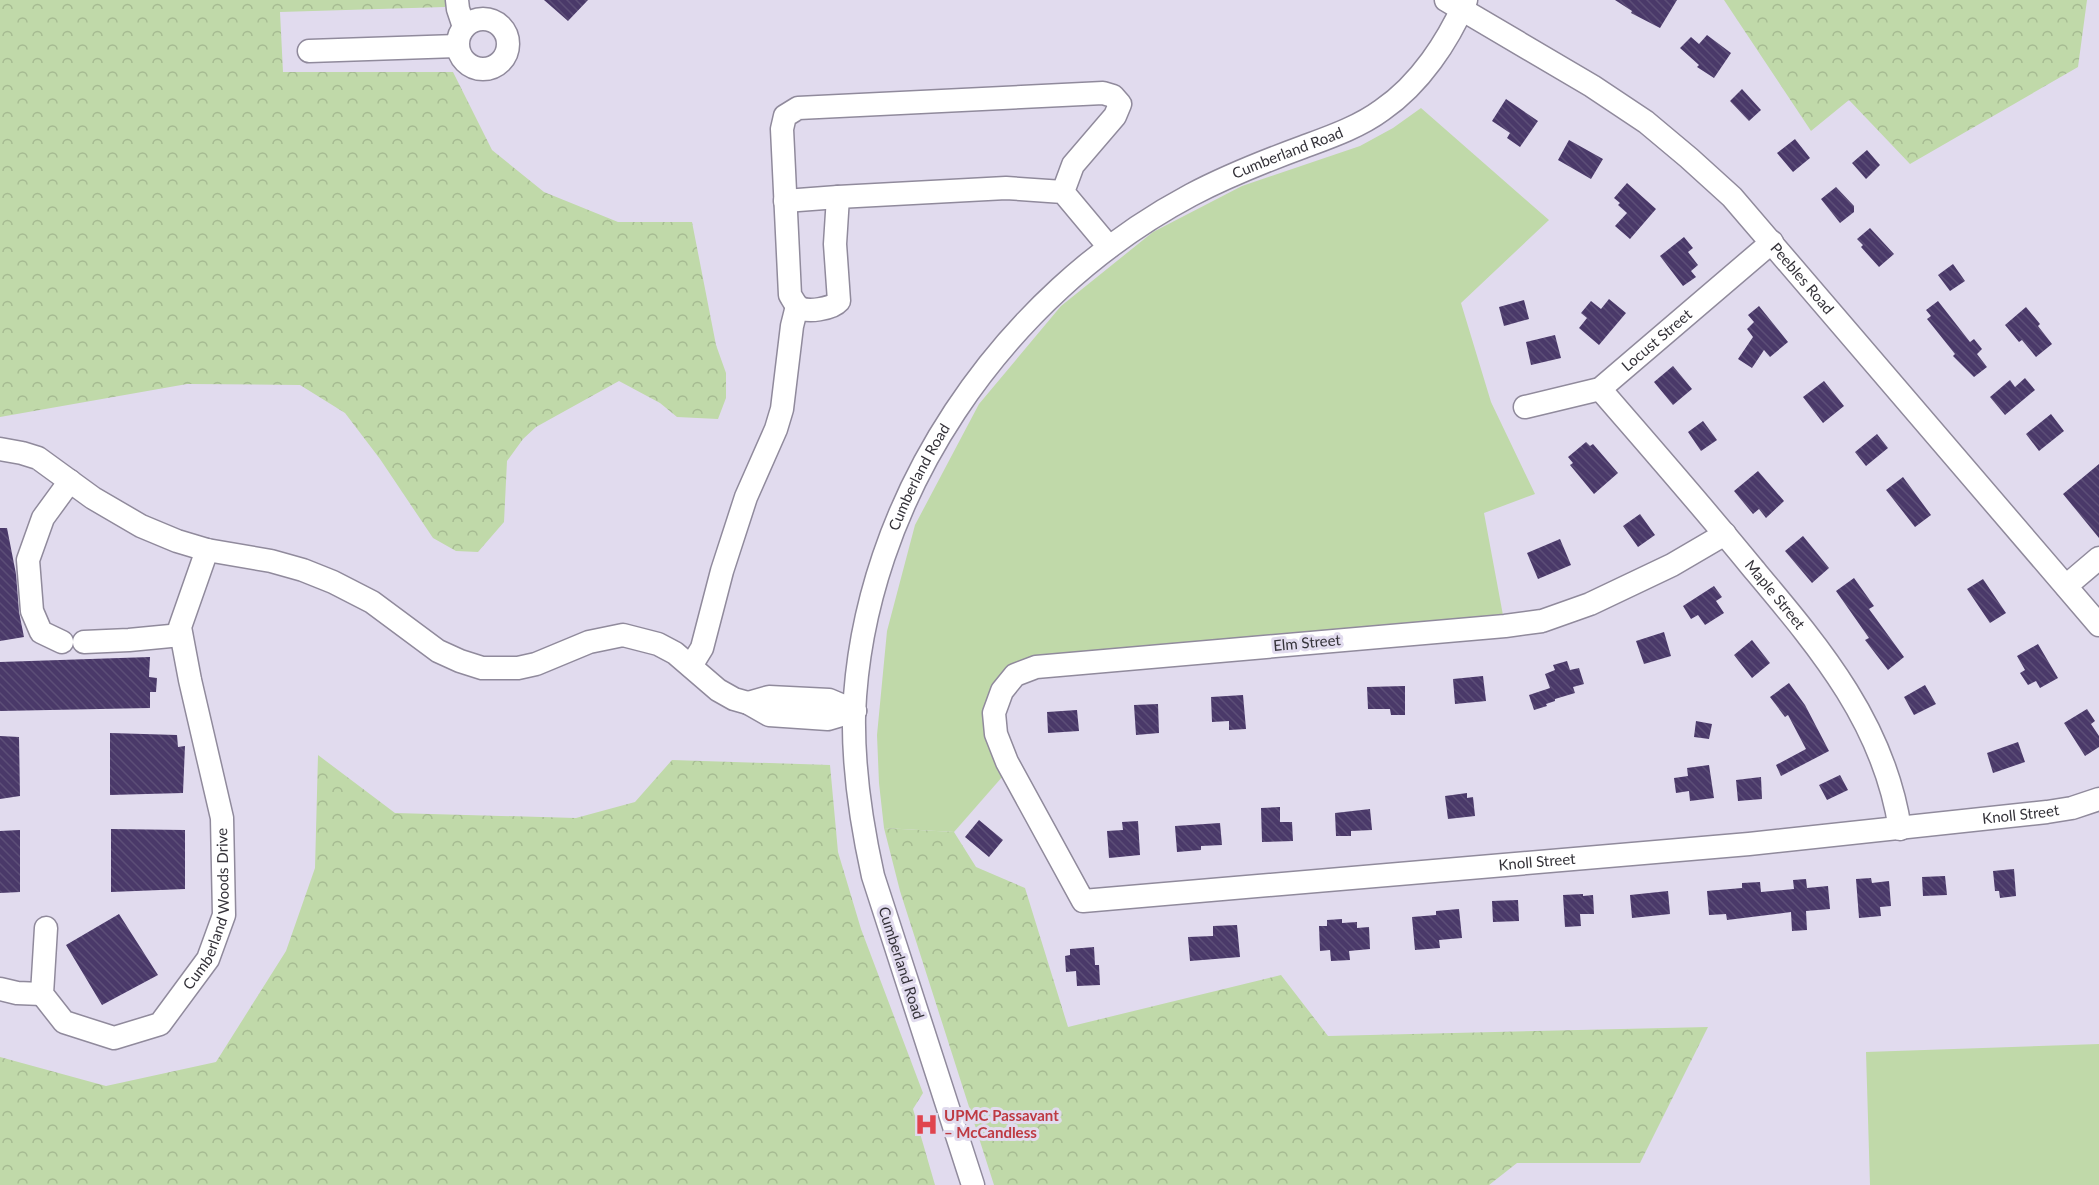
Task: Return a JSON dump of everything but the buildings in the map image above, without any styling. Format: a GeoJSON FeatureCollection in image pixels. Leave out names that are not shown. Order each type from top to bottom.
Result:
{"type":"FeatureCollection","features":[{"type":"Feature","properties":{"kind":"street"},"geometry":{"type":"LineString","coordinates":[[309,51],[461,36],[457,0]]}},
{"type":"Feature","properties":{"kind":"street","name":"Peebles Road"},"geometry":{"type":"LineString","coordinates":[[1458,3],[1646,122],[1732,197],[2099,625]]}},
{"type":"Feature","properties":{"kind":"street","name":"Cumberland Road"},"geometry":{"type":"LineString","coordinates":[[973,1185],[873,876],[857,795],[854,740],[862,643],[896,520],[915,481],[947,426],[974,386],[1032,315],[1068,281],[1108,248],[1191,195],[1245,169],[1358,124],[1383,110],[1418,76],[1447,39],[1458,3]]}},
{"type":"Feature","properties":{"kind":"street"},"geometry":{"type":"LineString","coordinates":[[838,197],[835,244],[839,301],[827,309],[803,309],[797,306],[790,295],[782,129],[785,117],[798,108],[1102,93],[1113,96],[1120,104],[1115,116],[1073,165],[1064,192]]}},
{"type":"Feature","properties":{"kind":"street"},"geometry":{"type":"LineString","coordinates":[[785,201],[1006,188],[1064,192],[1108,248]]}},
{"type":"Feature","properties":{"kind":"street","name":"Locust Street"},"geometry":{"type":"LineString","coordinates":[[1525,407],[1600,389],[1772,243]]}},
{"type":"Feature","properties":{"kind":"street"},"geometry":{"type":"LineString","coordinates":[[692,666],[702,648],[722,571],[746,497],[776,429],[782,409],[792,326],[797,306]]}},
{"type":"Feature","properties":{"kind":"street","name":"Maple Street"},"geometry":{"type":"LineString","coordinates":[[1600,389],[1725,534],[1812,640],[1857,706],[1880,754],[1891,786],[1900,829]]}},
{"type":"Feature","properties":{"kind":"street"},"geometry":{"type":"LineString","coordinates":[[0,449],[38,458],[93,498],[141,526],[177,541],[207,550],[271,561],[333,582],[372,602],[438,651],[482,668],[518,668],[536,664],[588,642],[623,636],[658,644],[675,653],[718,690],[734,699],[748,703],[769,697],[829,700],[855,711]]}},
{"type":"Feature","properties":{"kind":"street"},"geometry":{"type":"LineString","coordinates":[[70,481],[43,518],[28,560],[32,611],[41,632],[73,642],[181,635]]}},
{"type":"Feature","properties":{"kind":"street","name":"Elm Street"},"geometry":{"type":"LineString","coordinates":[[1030,805],[1000,749],[994,723],[994,712],[1002,691],[1015,675],[1025,671],[1048,665],[1542,621],[1598,600],[1672,565],[1725,534]]}},
{"type":"Feature","properties":{"kind":"street","name":"Cumberland Woods Drive"},"geometry":{"type":"LineString","coordinates":[[42,994],[64,1022],[114,1038],[160,1024],[212,948],[224,915],[222,818],[180,627],[207,550]]}},
{"type":"Feature","properties":{"kind":"street"},"geometry":{"type":"LineString","coordinates":[[2066,586],[2099,558]]}},
{"type":"Feature","properties":{"kind":"street","name":"Knoll Street"},"geometry":{"type":"LineString","coordinates":[[1030,805],[1083,901],[1900,829],[2055,811],[2099,799]]}},
{"type":"Feature","properties":{"kind":"street"},"geometry":{"type":"LineString","coordinates":[[0,990],[42,994],[46,928]]}},
{"type":"Feature","properties":{"kind":"green space"},"geometry":{"type":"Polygon","coordinates":[[[0,0],[445,0],[445,7],[280,12],[283,72],[453,72],[492,150],[544,192],[618,222],[692,222],[716,345],[726,373],[726,398],[718,419],[677,417],[660,403],[619,381],[536,427],[523,439],[507,461],[504,522],[478,552],[456,551],[433,538],[380,459],[345,413],[300,385],[187,384],[0,417],[0,0]]]}},
{"type":"Feature","properties":{"kind":"green space"},"geometry":{"type":"Polygon","coordinates":[[[1724,0],[2087,0],[2078,67],[1910,164],[1849,100],[1811,131],[1724,0]]]}},
{"type":"Feature","properties":{"kind":"green space"},"geometry":{"type":"Polygon","coordinates":[[[1421,108],[1549,220],[1461,303],[1491,402],[1535,494],[1484,513],[1505,626],[1048,665],[1002,691],[1010,768],[954,832],[884,828],[877,735],[887,631],[915,525],[979,404],[1061,306],[1153,232],[1242,186],[1360,146],[1393,128],[1421,108]]]}},
{"type":"Feature","properties":{"kind":"green space"},"geometry":{"type":"Polygon","coordinates":[[[318,755],[395,813],[576,818],[635,802],[672,760],[830,765],[838,852],[861,929],[923,1093],[913,1109],[935,1185],[0,1185],[0,1057],[106,1086],[216,1062],[286,951],[315,868],[318,755]]]}},
{"type":"Feature","properties":{"kind":"green space"},"geometry":{"type":"Polygon","coordinates":[[[884,828],[954,832],[976,867],[1025,888],[1068,1027],[1281,975],[1328,1036],[1708,1027],[1640,1163],[1517,1163],[1489,1185],[994,1185],[900,891],[884,828]]]}},
{"type":"Feature","properties":{"kind":"green space"},"geometry":{"type":"Polygon","coordinates":[[[2099,1044],[2099,1185],[1870,1185],[1866,1052],[2099,1044]]]}},
{"type":"Feature","properties":{"kind":"place","name":"UPMC Passavant – McCandless"},"geometry":{"type":"Point","coordinates":[926,1125]}}]}
